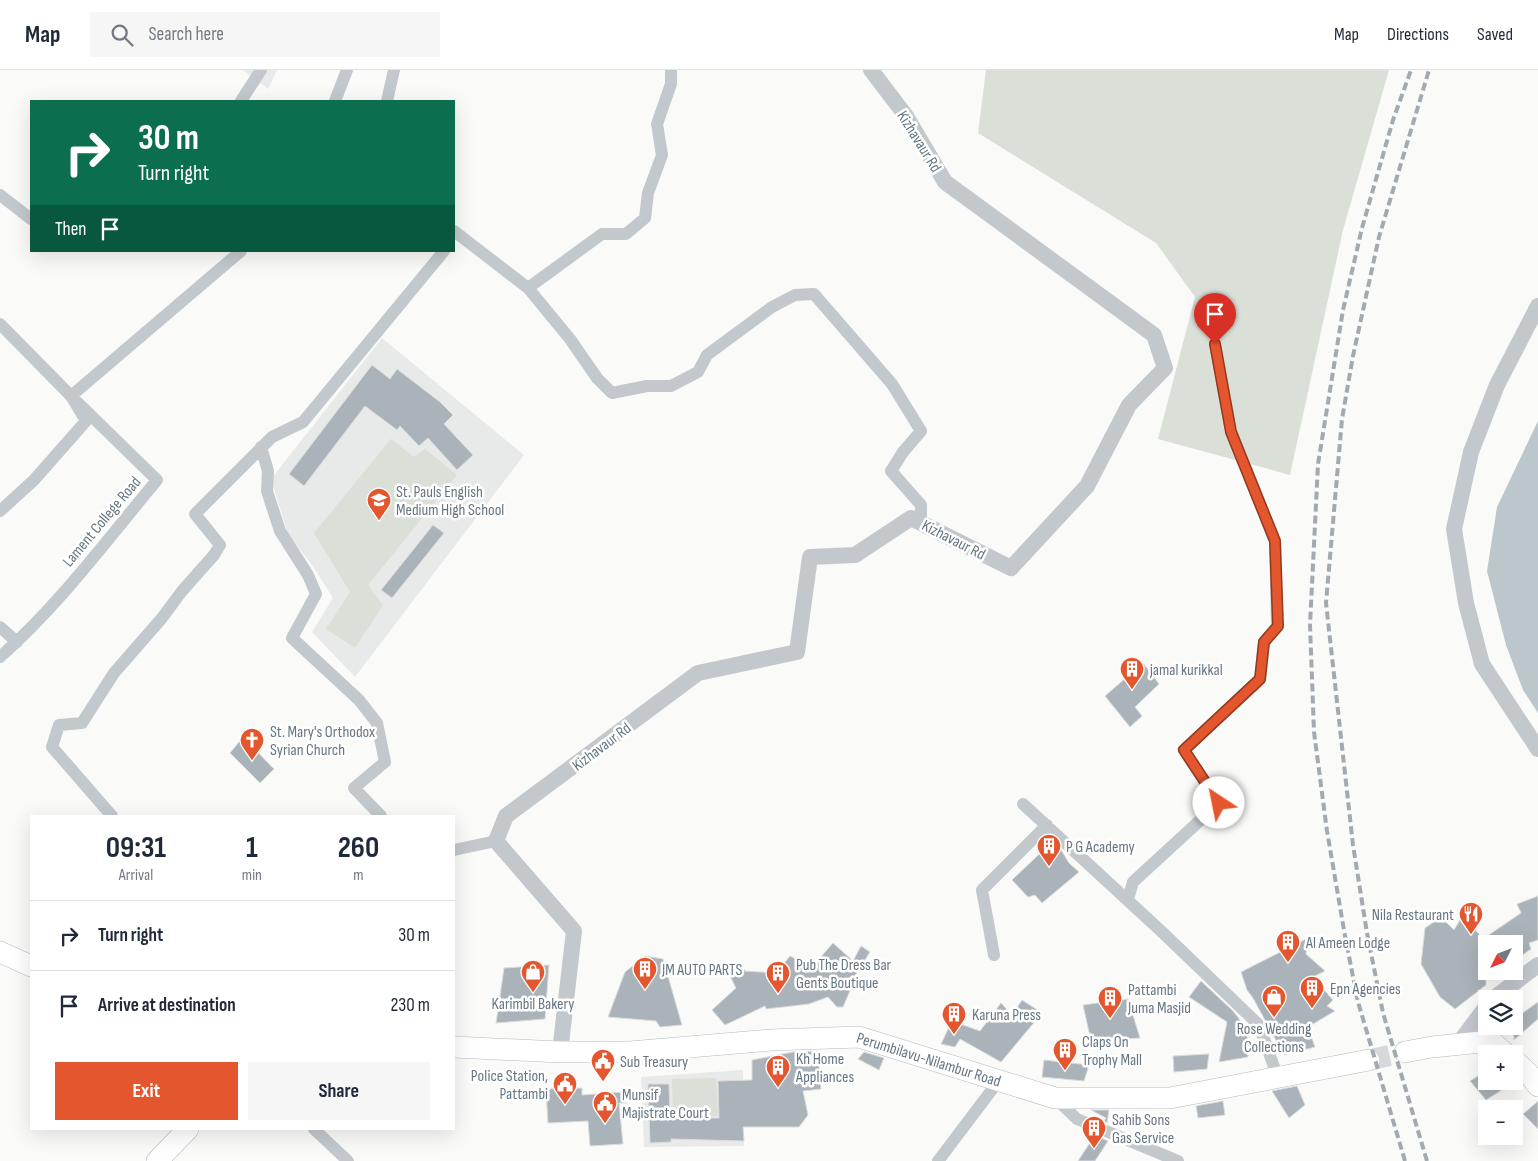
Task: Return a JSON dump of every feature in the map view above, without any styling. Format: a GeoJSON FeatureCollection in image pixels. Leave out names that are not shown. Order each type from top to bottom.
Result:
{"type":"FeatureCollection","features":[{"type":"Feature","properties":{"kind":"main road"},"geometry":{"type":"LineString","coordinates":[[0,952],[30,966]]}},
{"type":"Feature","properties":{"kind":"main road","name":"Perumbilavu-Nilambur Road"},"geometry":{"type":"LineString","coordinates":[[455,1047],[560,1052],[630,1052],[771,1040],[859,1037],[1000,1079],[1055,1098],[1170,1098],[1369,1060]]}},
{"type":"Feature","properties":{"kind":"main road"},"geometry":{"type":"LineString","coordinates":[[1405,1052],[1491,1040],[1496,1045]]}},
{"type":"Feature","properties":{"kind":"main road"},"geometry":{"type":"LineString","coordinates":[[1523,1068],[1538,1086]]}},
{"type":"Feature","properties":{"kind":"main road"},"geometry":{"type":"LineString","coordinates":[[157,1161],[187,1130]]}},
{"type":"Feature","properties":{"kind":"street"},"geometry":{"type":"LineString","coordinates":[[242,100],[261,70]]}},
{"type":"Feature","properties":{"kind":"street"},"geometry":{"type":"LineString","coordinates":[[335,100],[347,70]]}},
{"type":"Feature","properties":{"kind":"street"},"geometry":{"type":"LineString","coordinates":[[387,100],[394,70]]}},
{"type":"Feature","properties":{"kind":"street"},"geometry":{"type":"LineString","coordinates":[[528,288],[602,234],[626,234],[645,218],[648,193],[662,155],[657,124],[671,84],[671,70]]}},
{"type":"Feature","properties":{"kind":"street","name":"Kizhavaur Rd"},"geometry":{"type":"LineString","coordinates":[[496,841],[506,816],[698,673],[797,652],[810,557],[855,555],[911,518],[1011,568],[1086,486],[1130,405],[1165,368],[1154,336],[945,182],[906,116],[871,70]]}},
{"type":"Feature","properties":{"kind":"street"},"geometry":{"type":"LineString","coordinates":[[0,195],[30,218]]}},
{"type":"Feature","properties":{"kind":"street"},"geometry":{"type":"LineString","coordinates":[[455,235],[528,288],[570,339],[598,378],[612,393],[647,386],[671,386],[698,372],[707,355],[772,307],[796,295],[814,294],[892,384],[921,432],[903,452],[891,471],[920,505],[921,523]]}},
{"type":"Feature","properties":{"kind":"street"},"geometry":{"type":"LineString","coordinates":[[71,396],[240,252]]}},
{"type":"Feature","properties":{"kind":"street"},"geometry":{"type":"LineString","coordinates":[[111,815],[52,748],[59,725],[82,723],[114,673],[214,555],[220,545],[195,514],[272,437],[302,422],[443,252]]}},
{"type":"Feature","properties":{"kind":"street"},"geometry":{"type":"LineString","coordinates":[[1538,306],[1497,385],[1471,452],[1454,529],[1466,603],[1482,664],[1538,749]]}},
{"type":"Feature","properties":{"kind":"street"},"geometry":{"type":"LineString","coordinates":[[0,324],[71,396],[86,420],[34,480],[0,511]]}},
{"type":"Feature","properties":{"kind":"street"},"geometry":{"type":"LineString","coordinates":[[1128,899],[1133,882],[1219,803],[1184,750],[1260,679],[1264,642],[1278,626],[1275,541],[1231,432],[1215,344]]}},
{"type":"Feature","properties":{"kind":"street","name":"Lament College Road"},"geometry":{"type":"LineString","coordinates":[[0,657],[18,642],[69,585],[156,480],[71,396]]}},
{"type":"Feature","properties":{"kind":"street"},"geometry":{"type":"LineString","coordinates":[[261,447],[268,471],[266,491],[280,531],[308,575],[316,594],[292,638],[360,700],[377,723],[385,762],[354,788],[380,815]]}},
{"type":"Feature","properties":{"kind":"street"},"geometry":{"type":"LineString","coordinates":[[0,627],[18,642]]}},
{"type":"Feature","properties":{"kind":"street"},"geometry":{"type":"LineString","coordinates":[[1024,804],[1128,899],[1259,1026],[1278,1078]]}},
{"type":"Feature","properties":{"kind":"street"},"geometry":{"type":"LineString","coordinates":[[994,955],[982,890],[1047,825]]}},
{"type":"Feature","properties":{"kind":"street"},"geometry":{"type":"LineString","coordinates":[[455,850],[496,841],[574,931],[560,1052]]}},
{"type":"Feature","properties":{"kind":"street"},"geometry":{"type":"LineString","coordinates":[[1505,990],[1538,965]]}},
{"type":"Feature","properties":{"kind":"street"},"geometry":{"type":"LineString","coordinates":[[1458,1044],[1478,1018]]}},
{"type":"Feature","properties":{"kind":"street"},"geometry":{"type":"LineString","coordinates":[[938,1161],[1000,1079]]}},
{"type":"Feature","properties":{"kind":"street"},"geometry":{"type":"LineString","coordinates":[[1055,1098],[1077,1119],[1178,1161]]}},
{"type":"Feature","properties":{"kind":"street"},"geometry":{"type":"LineString","coordinates":[[315,1130],[348,1161]]}},
{"type":"Feature","properties":{"kind":"shaded area"},"geometry":{"type":"Polygon","coordinates":[[[243,70],[277,70],[268,89],[243,70]]]}},
{"type":"Feature","properties":{"kind":"shaded area"},"geometry":{"type":"Polygon","coordinates":[[[986,70],[1389,70],[1343,230],[1290,475],[1158,439],[1195,297],[1156,243],[978,133],[986,70]]]}},
{"type":"Feature","properties":{"kind":"shaded area","name":"St. Pauls English Medium High School"},"geometry":{"type":"Polygon","coordinates":[[[382,338],[524,455],[355,677],[312,632],[333,598],[314,568],[288,534],[271,479],[382,338]]]}},
{"type":"Feature","properties":{"kind":"shaded area"},"geometry":{"type":"Polygon","coordinates":[[[1538,421],[1538,713],[1523,690],[1506,645],[1487,571],[1497,507],[1538,421]]]}},
{"type":"Feature","properties":{"kind":"shaded area"},"geometry":{"type":"Polygon","coordinates":[[[391,439],[414,457],[425,449],[457,475],[368,585],[383,605],[355,648],[326,629],[350,592],[314,533],[391,439]]]}},
{"type":"Feature","properties":{"kind":"shaded area"},"geometry":{"type":"Polygon","coordinates":[[[743,1070],[744,1146],[644,1147],[641,1077],[743,1070]]]}},
{"type":"Feature","properties":{"kind":"shaded area"},"geometry":{"type":"Polygon","coordinates":[[[716,1078],[718,1116],[673,1118],[672,1079],[716,1078]]]}},
{"type":"Feature","properties":{"kind":"building"},"geometry":{"type":"Polygon","coordinates":[[[372,365],[390,379],[397,369],[440,402],[453,415],[444,424],[473,455],[457,470],[428,438],[419,446],[400,426],[397,430],[365,406],[304,486],[289,474],[372,365]]]}},
{"type":"Feature","properties":{"kind":"building"},"geometry":{"type":"Polygon","coordinates":[[[433,525],[444,533],[392,598],[381,590],[433,525]]]}},
{"type":"Feature","properties":{"kind":"building","name":"jamal kurikkal"},"geometry":{"type":"Polygon","coordinates":[[[1143,663],[1159,684],[1135,707],[1142,716],[1130,727],[1105,696],[1143,663]]]}},
{"type":"Feature","properties":{"kind":"building","name":"St. Mary's Orthodox Syrian Church"},"geometry":{"type":"Polygon","coordinates":[[[243,737],[274,769],[260,783],[230,753],[243,737]]]}},
{"type":"Feature","properties":{"kind":"building","name":"P G Academy"},"geometry":{"type":"Polygon","coordinates":[[[1052,842],[1079,872],[1042,903],[1035,895],[1028,897],[1012,880],[1052,842]]]}},
{"type":"Feature","properties":{"kind":"building"},"geometry":{"type":"Polygon","coordinates":[[[1538,896],[1538,940],[1529,943],[1531,949],[1523,955],[1523,935],[1489,935],[1521,913],[1517,904],[1538,896]]]}},
{"type":"Feature","properties":{"kind":"building"},"geometry":{"type":"Polygon","coordinates":[[[1463,915],[1480,935],[1478,935],[1478,980],[1486,980],[1486,985],[1455,1009],[1440,997],[1421,964],[1425,928],[1441,917],[1454,930],[1463,915]]]}},
{"type":"Feature","properties":{"kind":"building"},"geometry":{"type":"Polygon","coordinates":[[[1308,938],[1306,954],[1325,971],[1313,977],[1333,1000],[1327,1006],[1335,1011],[1308,1027],[1315,1047],[1284,1055],[1247,990],[1241,972],[1308,938]]]}},
{"type":"Feature","properties":{"kind":"building"},"geometry":{"type":"Polygon","coordinates":[[[833,943],[853,961],[861,946],[870,952],[849,985],[852,986],[843,1007],[837,1007],[828,997],[809,1004],[766,1009],[765,1006],[725,1025],[712,1010],[736,988],[730,976],[744,969],[745,971],[776,973],[790,956],[812,967],[833,943]]]}},
{"type":"Feature","properties":{"kind":"building","name":"JM AUTO PARTS"},"geometry":{"type":"Polygon","coordinates":[[[645,956],[663,959],[682,1025],[660,1027],[656,1021],[608,1017],[625,972],[645,956]]]}},
{"type":"Feature","properties":{"kind":"building"},"geometry":{"type":"Polygon","coordinates":[[[549,965],[545,1019],[496,1023],[504,968],[549,965]]]}},
{"type":"Feature","properties":{"kind":"building"},"geometry":{"type":"Polygon","coordinates":[[[1201,981],[1233,1011],[1247,1029],[1248,1057],[1219,1062],[1227,1022],[1189,997],[1201,981]]]}},
{"type":"Feature","properties":{"kind":"building","name":"Pattambi Juma Masjid"},"geometry":{"type":"Polygon","coordinates":[[[1128,999],[1140,1038],[1125,1039],[1100,1050],[1089,1032],[1083,1005],[1128,999]]]}},
{"type":"Feature","properties":{"kind":"building"},"geometry":{"type":"Polygon","coordinates":[[[1022,1000],[1042,1013],[1001,1062],[960,1039],[955,1047],[941,1044],[952,1021],[980,1031],[1001,1003],[1012,1015],[1022,1000]]]}},
{"type":"Feature","properties":{"kind":"building"},"geometry":{"type":"Polygon","coordinates":[[[1538,1002],[1538,1019],[1523,1032],[1523,1013],[1538,1002]]]}},
{"type":"Feature","properties":{"kind":"building"},"geometry":{"type":"Polygon","coordinates":[[[818,1051],[821,1089],[803,1091],[808,1115],[799,1127],[743,1127],[744,1141],[671,1139],[671,1142],[650,1143],[648,1084],[669,1084],[670,1118],[719,1118],[718,1081],[752,1080],[752,1060],[793,1052],[818,1051]]]}},
{"type":"Feature","properties":{"kind":"building"},"geometry":{"type":"Polygon","coordinates":[[[864,1052],[884,1058],[879,1070],[858,1059],[864,1052]]]}},
{"type":"Feature","properties":{"kind":"building"},"geometry":{"type":"Polygon","coordinates":[[[1209,1054],[1207,1069],[1174,1072],[1173,1056],[1209,1054]]]}},
{"type":"Feature","properties":{"kind":"building","name":"Claps On Trophy Mall"},"geometry":{"type":"Polygon","coordinates":[[[1044,1060],[1089,1065],[1084,1081],[1042,1077],[1044,1060]]]}},
{"type":"Feature","properties":{"kind":"building"},"geometry":{"type":"Polygon","coordinates":[[[1478,1076],[1478,1090],[1502,1090],[1486,1100],[1470,1081],[1478,1076]]]}},
{"type":"Feature","properties":{"kind":"building"},"geometry":{"type":"Polygon","coordinates":[[[1297,1086],[1305,1105],[1289,1118],[1272,1091],[1297,1086]]]}},
{"type":"Feature","properties":{"kind":"building"},"geometry":{"type":"Polygon","coordinates":[[[582,1088],[582,1095],[625,1092],[626,1103],[619,1103],[623,1144],[590,1146],[588,1121],[548,1123],[546,1089],[582,1088]]]}},
{"type":"Feature","properties":{"kind":"building"},"geometry":{"type":"Polygon","coordinates":[[[1223,1101],[1225,1115],[1198,1118],[1196,1106],[1223,1101]]]}},
{"type":"Feature","properties":{"kind":"building"},"geometry":{"type":"Polygon","coordinates":[[[1538,1101],[1538,1129],[1523,1114],[1538,1101]]]}},
{"type":"Feature","properties":{"kind":"building"},"geometry":{"type":"Polygon","coordinates":[[[1091,1110],[1109,1110],[1107,1123],[1104,1121],[1106,1118],[1091,1110]]]}},
{"type":"Feature","properties":{"kind":"building","name":"Sahib Sons Gas Service"},"geometry":{"type":"Polygon","coordinates":[[[1095,1135],[1108,1141],[1095,1161],[1078,1161],[1095,1135]]]}},
{"type":"Feature","properties":{"kind":"tunnel"},"geometry":{"type":"LineString","coordinates":[[1369,1060],[1405,1052]]}},
{"type":"Feature","properties":{"kind":"railway"},"geometry":{"type":"LineString","coordinates":[[1405,1161],[1358,1002],[1345,936],[1327,831],[1314,732],[1310,625],[1318,464],[1343,310],[1362,228],[1393,120],[1411,70]]}},
{"type":"Feature","properties":{"kind":"railway"},"geometry":{"type":"LineString","coordinates":[[1427,1161],[1383,1013],[1367,933],[1353,845],[1326,603],[1342,419],[1353,356],[1379,237],[1429,70]]}},
{"type":"Feature","properties":{"kind":"place","name":"St. Pauls English Medium High School"},"geometry":{"type":"Point","coordinates":[379,521]}},
{"type":"Feature","properties":{"kind":"place","name":"jamal kurikkal"},"geometry":{"type":"Point","coordinates":[1132,690]}},
{"type":"Feature","properties":{"kind":"place","name":"St. Mary's Orthodox Syrian Church"},"geometry":{"type":"Point","coordinates":[252,761]}},
{"type":"Feature","properties":{"kind":"place","name":"P G Academy"},"geometry":{"type":"Point","coordinates":[1049,867]}},
{"type":"Feature","properties":{"kind":"place","name":"Nila Restaurant"},"geometry":{"type":"Point","coordinates":[1471,935]}},
{"type":"Feature","properties":{"kind":"place","name":"Al Ameen Lodge"},"geometry":{"type":"Point","coordinates":[1288,963]}},
{"type":"Feature","properties":{"kind":"place","name":"JM AUTO PARTS"},"geometry":{"type":"Point","coordinates":[645,990]}},
{"type":"Feature","properties":{"kind":"place","name":"Karimbil Bakery"},"geometry":{"type":"Point","coordinates":[533,993]}},
{"type":"Feature","properties":{"kind":"place","name":"Pub The Dress Bar Gents Boutique"},"geometry":{"type":"Point","coordinates":[778,994]}},
{"type":"Feature","properties":{"kind":"place","name":"Epn Agencies"},"geometry":{"type":"Point","coordinates":[1312,1009]}},
{"type":"Feature","properties":{"kind":"place","name":"Rose Wedding Collections"},"geometry":{"type":"Point","coordinates":[1274,1018]}},
{"type":"Feature","properties":{"kind":"place","name":"Pattambi Juma Masjid"},"geometry":{"type":"Point","coordinates":[1110,1019]}},
{"type":"Feature","properties":{"kind":"place","name":"Karuna Press"},"geometry":{"type":"Point","coordinates":[954,1035]}},
{"type":"Feature","properties":{"kind":"place","name":"Claps On Trophy Mall"},"geometry":{"type":"Point","coordinates":[1065,1071]}},
{"type":"Feature","properties":{"kind":"place","name":"Sub Treasury"},"geometry":{"type":"Point","coordinates":[603,1082]}},
{"type":"Feature","properties":{"kind":"place","name":"Kh Home Appliances"},"geometry":{"type":"Point","coordinates":[778,1088]}},
{"type":"Feature","properties":{"kind":"place","name":"Police Station, Pattambi"},"geometry":{"type":"Point","coordinates":[565,1105]}},
{"type":"Feature","properties":{"kind":"place","name":"Munsif Majistrate Court"},"geometry":{"type":"Point","coordinates":[605,1124]}},
{"type":"Feature","properties":{"kind":"place","name":"Sahib Sons Gas Service"},"geometry":{"type":"Point","coordinates":[1094,1149]}},
{"type":"Feature","properties":{"kind":"route"},"geometry":{"type":"LineString","coordinates":[[1215,344],[1231,432],[1275,541],[1278,626],[1264,642],[1260,679],[1184,750],[1219,803]]}}]}
